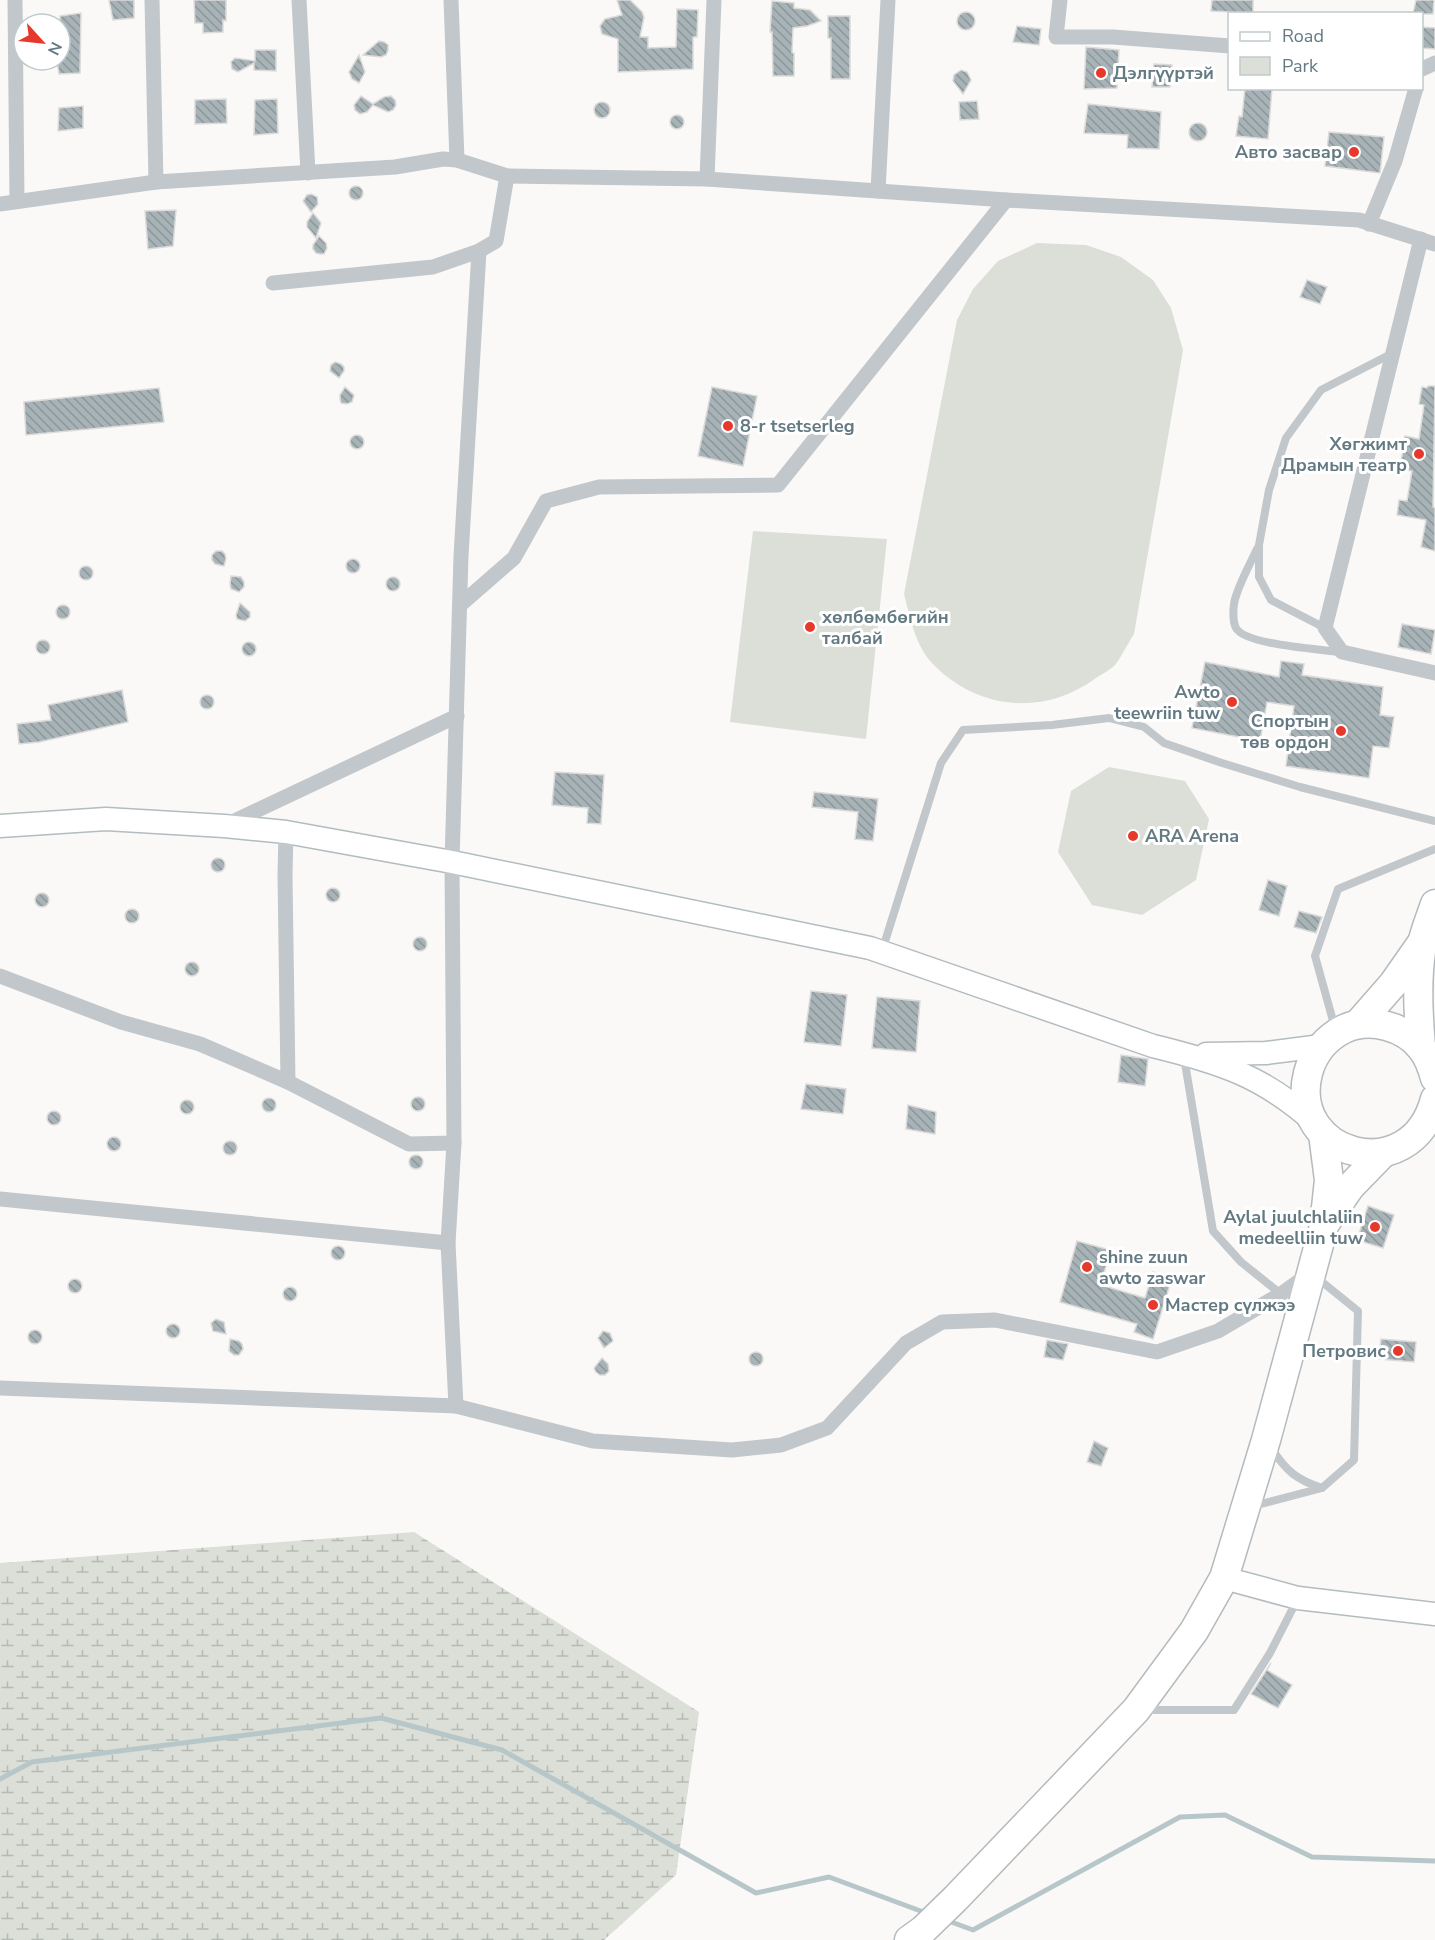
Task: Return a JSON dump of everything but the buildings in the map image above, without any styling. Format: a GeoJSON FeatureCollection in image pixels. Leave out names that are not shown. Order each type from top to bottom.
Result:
{"type":"FeatureCollection","features":[{"type":"Feature","properties":{"kind":"highway"},"geometry":{"type":"LineString","coordinates":[[1430,1061],[1419,993],[1424,939],[1435,904]]}},
{"type":"Feature","properties":{"kind":"highway"},"geometry":{"type":"LineString","coordinates":[[916,1935],[955,1899],[1136,1710],[1194,1631],[1224,1578],[1266,1440],[1324,1226],[1329,1180],[1319,1128],[1307,1103],[1305,1083],[1310,1063],[1393,984],[1424,939]]}},
{"type":"Feature","properties":{"kind":"highway"},"geometry":{"type":"LineString","coordinates":[[1338,1035],[1382,1024],[1403,1032],[1430,1061]]}},
{"type":"Feature","properties":{"kind":"highway"},"geometry":{"type":"LineString","coordinates":[[1319,1128],[1341,1147],[1362,1154],[1383,1153],[1405,1144],[1429,1125],[1435,1099]]}},
{"type":"Feature","properties":{"kind":"highway"},"geometry":{"type":"LineString","coordinates":[[1324,1226],[1350,1187],[1383,1153]]}},
{"type":"Feature","properties":{"kind":"street"},"geometry":{"type":"LineString","coordinates":[[15,0],[17,201]]}},
{"type":"Feature","properties":{"kind":"street"},"geometry":{"type":"LineString","coordinates":[[152,0],[156,182]]}},
{"type":"Feature","properties":{"kind":"street"},"geometry":{"type":"LineString","coordinates":[[299,0],[308,173]]}},
{"type":"Feature","properties":{"kind":"street"},"geometry":{"type":"LineString","coordinates":[[451,0],[457,160]]}},
{"type":"Feature","properties":{"kind":"street"},"geometry":{"type":"LineString","coordinates":[[707,179],[714,0]]}},
{"type":"Feature","properties":{"kind":"street"},"geometry":{"type":"LineString","coordinates":[[878,191],[888,0]]}},
{"type":"Feature","properties":{"kind":"street"},"geometry":{"type":"LineString","coordinates":[[1060,0],[1056,37],[1113,37],[1228,46]]}},
{"type":"Feature","properties":{"kind":"street"},"geometry":{"type":"LineString","coordinates":[[1369,224],[1395,161],[1415,90]]}},
{"type":"Feature","properties":{"kind":"street"},"geometry":{"type":"LineString","coordinates":[[0,204],[156,182],[395,167],[443,159],[457,160],[507,176],[707,179],[1006,200],[1359,220],[1428,242],[1393,353],[1325,628],[1342,652],[1435,673]]}},
{"type":"Feature","properties":{"kind":"street"},"geometry":{"type":"LineString","coordinates":[[273,283],[433,267],[479,251],[496,241],[507,176]]}},
{"type":"Feature","properties":{"kind":"street"},"geometry":{"type":"LineString","coordinates":[[460,605],[514,558],[546,501],[599,487],[778,485],[1006,200]]}},
{"type":"Feature","properties":{"kind":"street"},"geometry":{"type":"LineString","coordinates":[[456,1406],[448,1243],[454,1143],[452,862],[460,605],[479,251]]}},
{"type":"Feature","properties":{"kind":"street"},"geometry":{"type":"LineString","coordinates":[[224,826],[456,716]]}},
{"type":"Feature","properties":{"kind":"street"},"geometry":{"type":"LineString","coordinates":[[0,826],[106,819],[286,832],[452,862],[870,948],[1153,1046],[1241,1073],[1268,1086],[1292,1102],[1319,1128]]}},
{"type":"Feature","properties":{"kind":"street"},"geometry":{"type":"LineString","coordinates":[[286,832],[288,1082]]}},
{"type":"Feature","properties":{"kind":"street"},"geometry":{"type":"LineString","coordinates":[[0,976],[121,1022],[200,1044],[288,1082],[409,1144],[454,1143]]}},
{"type":"Feature","properties":{"kind":"street"},"geometry":{"type":"LineString","coordinates":[[1184,1054],[1239,1054],[1338,1035]]}},
{"type":"Feature","properties":{"kind":"street"},"geometry":{"type":"LineString","coordinates":[[0,1199],[448,1243]]}},
{"type":"Feature","properties":{"kind":"street"},"geometry":{"type":"LineString","coordinates":[[0,1388],[456,1406],[593,1441],[732,1450],[781,1445],[827,1428],[906,1343],[942,1322],[995,1320],[1157,1352],[1218,1331],[1281,1294],[1311,1273]]}},
{"type":"Feature","properties":{"kind":"street"},"geometry":{"type":"LineString","coordinates":[[1224,1578],[1298,1598],[1435,1614]]}},
{"type":"Feature","properties":{"kind":"lane"},"geometry":{"type":"LineString","coordinates":[[1325,628],[1271,600],[1259,577],[1259,545],[1269,490],[1286,438],[1321,390],[1393,353]]}},
{"type":"Feature","properties":{"kind":"lane"},"geometry":{"type":"LineString","coordinates":[[1259,545],[1235,597],[1234,616],[1237,629],[1245,636],[1270,643],[1342,652]]}},
{"type":"Feature","properties":{"kind":"lane"},"geometry":{"type":"LineString","coordinates":[[882,952],[941,763],[963,730],[1052,725],[1109,718],[1144,727],[1164,743],[1222,763],[1300,787],[1435,821]]}},
{"type":"Feature","properties":{"kind":"lane"},"geometry":{"type":"LineString","coordinates":[[1338,1035],[1315,956],[1338,889],[1435,849]]}},
{"type":"Feature","properties":{"kind":"lane"},"geometry":{"type":"LineString","coordinates":[[1184,1054],[1213,1231],[1241,1262],[1281,1294]]}},
{"type":"Feature","properties":{"kind":"lane"},"geometry":{"type":"LineString","coordinates":[[1246,1508],[1322,1488],[1354,1460],[1358,1311],[1311,1273]]}},
{"type":"Feature","properties":{"kind":"lane"},"geometry":{"type":"LineString","coordinates":[[1266,1440],[1284,1468],[1305,1482],[1322,1488]]}},
{"type":"Feature","properties":{"kind":"lane"},"geometry":{"type":"LineString","coordinates":[[1136,1710],[1234,1710],[1270,1653],[1298,1598]]}},
{"type":"Feature","properties":{"kind":"green space"},"geometry":{"type":"Polygon","coordinates":[[[1037,243],[1086,245],[1121,257],[1153,280],[1171,308],[1183,350],[1134,634],[1115,665],[1076,690],[1054,699],[1032,703],[1010,703],[968,690],[949,678],[931,662],[917,639],[904,594],[957,320],[973,289],[998,261],[1037,243]]]}},
{"type":"Feature","properties":{"kind":"green space","name":"хөлбөмбөгийн талбай"},"geometry":{"type":"Polygon","coordinates":[[[753,531],[887,539],[866,739],[730,722],[753,531]]]}},
{"type":"Feature","properties":{"kind":"green space","name":"ARA Arena"},"geometry":{"type":"Polygon","coordinates":[[[1109,767],[1185,781],[1209,819],[1196,880],[1142,915],[1092,905],[1058,852],[1071,791],[1109,767]]]}},
{"type":"Feature","properties":{"kind":"green space"},"geometry":{"type":"Polygon","coordinates":[[[414,1532],[699,1712],[676,1875],[604,1940],[0,1940],[0,1563],[414,1532]]]}},
{"type":"Feature","properties":{"kind":"waterway"},"geometry":{"type":"LineString","coordinates":[[0,1779],[32,1762],[381,1718],[502,1750],[756,1893],[829,1877],[926,1913]]}},
{"type":"Feature","properties":{"kind":"waterway"},"geometry":{"type":"LineString","coordinates":[[946,1920],[973,1930],[1180,1817],[1225,1815],[1312,1857],[1435,1861]]}},
{"type":"Feature","properties":{"kind":"place","name":"Дэлгүүртэй"},"geometry":{"type":"Point","coordinates":[1101,73]}},
{"type":"Feature","properties":{"kind":"place","name":"Авто засвар"},"geometry":{"type":"Point","coordinates":[1354,152]}},
{"type":"Feature","properties":{"kind":"place","name":"8-r tsetserleg"},"geometry":{"type":"Point","coordinates":[728,426]}},
{"type":"Feature","properties":{"kind":"place","name":"Хөгжимт Драмын театр"},"geometry":{"type":"Point","coordinates":[1419,454]}},
{"type":"Feature","properties":{"kind":"place","name":"хөлбөмбөгийн талбай"},"geometry":{"type":"Point","coordinates":[810,627]}},
{"type":"Feature","properties":{"kind":"place","name":"Awto teewriin tuw"},"geometry":{"type":"Point","coordinates":[1232,702]}},
{"type":"Feature","properties":{"kind":"place","name":"Спортын төв ордон"},"geometry":{"type":"Point","coordinates":[1341,731]}},
{"type":"Feature","properties":{"kind":"place","name":"ARA Arena"},"geometry":{"type":"Point","coordinates":[1133,836]}},
{"type":"Feature","properties":{"kind":"place","name":"Aylal juulchlaliin medeelliin tuw"},"geometry":{"type":"Point","coordinates":[1375,1227]}},
{"type":"Feature","properties":{"kind":"place","name":"shine zuun awto zaswar"},"geometry":{"type":"Point","coordinates":[1087,1267]}},
{"type":"Feature","properties":{"kind":"place","name":"Мастер сүлжээ"},"geometry":{"type":"Point","coordinates":[1153,1305]}},
{"type":"Feature","properties":{"kind":"place","name":"Петровис"},"geometry":{"type":"Point","coordinates":[1398,1351]}}]}
